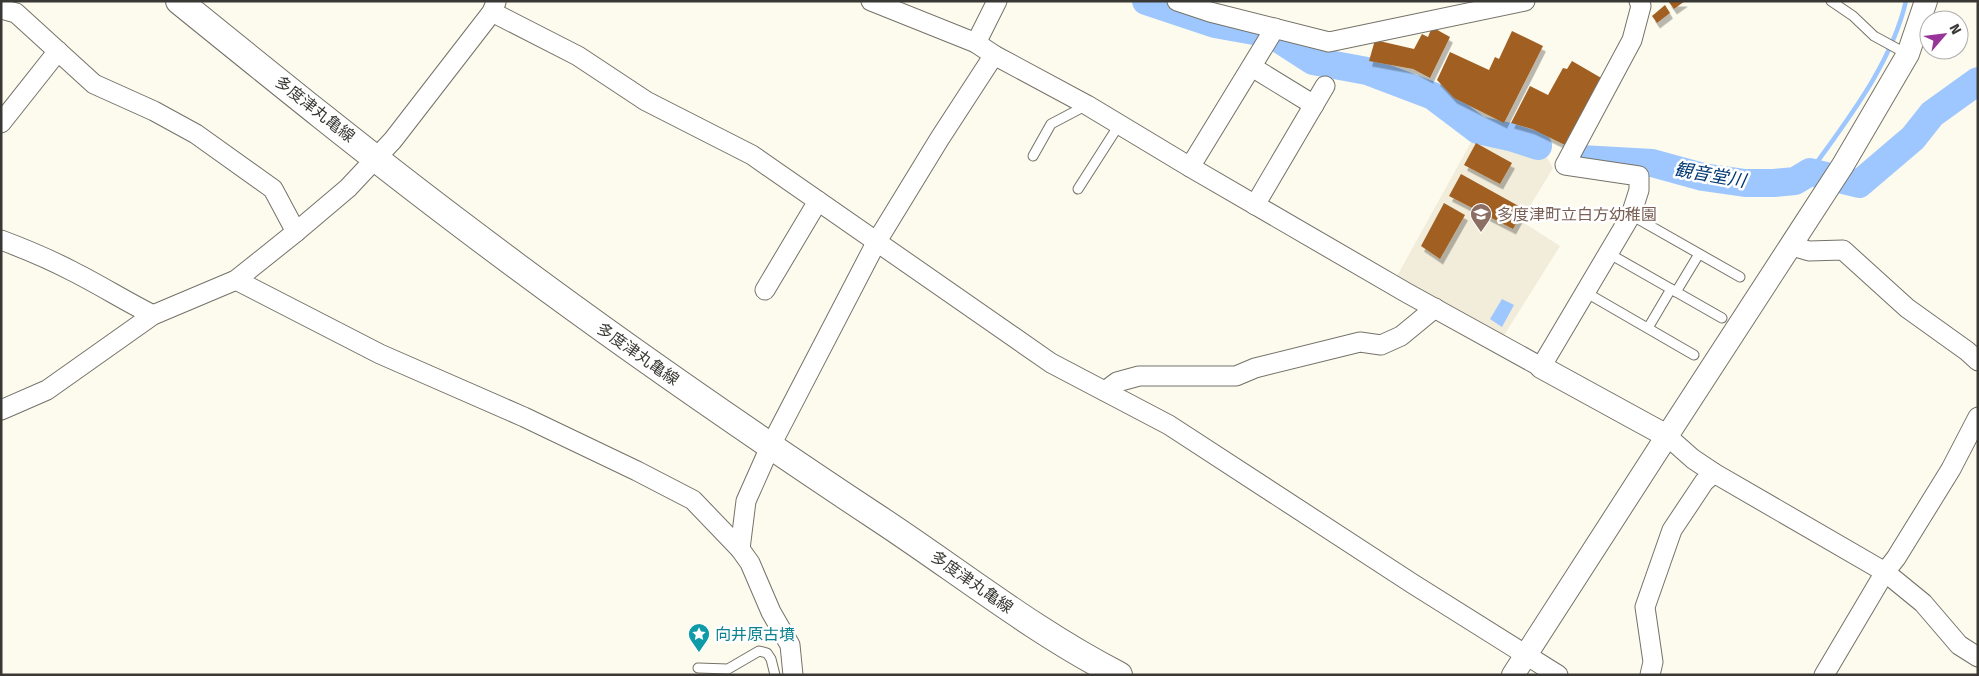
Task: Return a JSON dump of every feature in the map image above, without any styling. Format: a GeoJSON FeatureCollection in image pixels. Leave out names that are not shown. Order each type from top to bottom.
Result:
{"type":"FeatureCollection","features":[{"type":"Feature","properties":{"kind":"main road","name":"多度津丸亀線"},"geometry":{"type":"LineString","coordinates":[[179,1],[466,228],[604,330],[770,447],[1029,621],[1090,660],[1119,675]]}},
{"type":"Feature","properties":{"kind":"street"},"geometry":{"type":"LineString","coordinates":[[871,1],[976,43],[994,55],[1087,105],[1190,168],[1435,308],[1667,436],[1693,459],[1714,473],[1885,572],[1923,603],[1959,645],[1978,656]]}},
{"type":"Feature","properties":{"kind":"street"},"geometry":{"type":"LineString","coordinates":[[976,43],[997,1]]}},
{"type":"Feature","properties":{"kind":"street"},"geometry":{"type":"LineString","coordinates":[[1177,1],[1210,12],[1329,42],[1481,6],[1525,1]]}},
{"type":"Feature","properties":{"kind":"street"},"geometry":{"type":"LineString","coordinates":[[1541,367],[1631,215],[1639,190],[1639,176],[1565,165],[1632,40],[1641,6],[1639,1]]}},
{"type":"Feature","properties":{"kind":"street"},"geometry":{"type":"LineString","coordinates":[[1513,675],[1843,165],[1926,1]]}},
{"type":"Feature","properties":{"kind":"street"},"geometry":{"type":"LineString","coordinates":[[1,410],[47,390],[153,315],[236,280],[296,232],[348,188],[393,140],[494,7],[578,56],[646,101],[752,155],[877,241],[903,262],[1051,363],[1169,425],[1558,675]]}},
{"type":"Feature","properties":{"kind":"street"},"geometry":{"type":"LineString","coordinates":[[1,9],[16,13],[94,84],[154,111],[196,134],[273,189],[296,232]]}},
{"type":"Feature","properties":{"kind":"street"},"geometry":{"type":"LineString","coordinates":[[1190,168],[1275,28]]}},
{"type":"Feature","properties":{"kind":"street"},"geometry":{"type":"LineString","coordinates":[[1,123],[58,52]]}},
{"type":"Feature","properties":{"kind":"street"},"geometry":{"type":"LineString","coordinates":[[740,549],[746,501],[770,447],[877,241],[940,138],[994,55]]}},
{"type":"Feature","properties":{"kind":"street"},"geometry":{"type":"LineString","coordinates":[[1252,67],[1314,105]]}},
{"type":"Feature","properties":{"kind":"street"},"geometry":{"type":"LineString","coordinates":[[1255,205],[1325,86]]}},
{"type":"Feature","properties":{"kind":"street"},"geometry":{"type":"LineString","coordinates":[[765,290],[818,201]]}},
{"type":"Feature","properties":{"kind":"street"},"geometry":{"type":"LineString","coordinates":[[1,240],[29,250],[73,271],[153,315]]}},
{"type":"Feature","properties":{"kind":"street"},"geometry":{"type":"LineString","coordinates":[[1792,246],[1810,251],[1843,250],[1907,308],[1968,351],[1978,361]]}},
{"type":"Feature","properties":{"kind":"street"},"geometry":{"type":"LineString","coordinates":[[236,280],[380,354],[524,417],[693,500],[740,549],[750,564],[771,612],[790,645],[793,675]]}},
{"type":"Feature","properties":{"kind":"street"},"geometry":{"type":"LineString","coordinates":[[1104,391],[1117,382],[1138,376],[1236,376],[1255,368],[1360,342],[1381,345],[1400,336],[1435,308]]}},
{"type":"Feature","properties":{"kind":"street"},"geometry":{"type":"LineString","coordinates":[[1824,675],[1885,572],[1896,558],[1951,470],[1978,417]]}},
{"type":"Feature","properties":{"kind":"street"},"geometry":{"type":"LineString","coordinates":[[1650,675],[1653,662],[1645,607],[1672,530],[1704,482],[1714,473]]}},
{"type":"Feature","properties":{"kind":"lane"},"geometry":{"type":"LineString","coordinates":[[1832,1],[1853,16],[1874,36],[1902,51]]}},
{"type":"Feature","properties":{"kind":"lane"},"geometry":{"type":"LineString","coordinates":[[1033,156],[1051,124],[1087,105]]}},
{"type":"Feature","properties":{"kind":"lane"},"geometry":{"type":"LineString","coordinates":[[1078,189],[1119,125]]}},
{"type":"Feature","properties":{"kind":"lane"},"geometry":{"type":"LineString","coordinates":[[1631,215],[1740,277]]}},
{"type":"Feature","properties":{"kind":"lane"},"geometry":{"type":"LineString","coordinates":[[1608,253],[1722,318]]}},
{"type":"Feature","properties":{"kind":"lane"},"geometry":{"type":"LineString","coordinates":[[1648,328],[1699,254]]}},
{"type":"Feature","properties":{"kind":"lane"},"geometry":{"type":"LineString","coordinates":[[1585,292],[1694,355]]}},
{"type":"Feature","properties":{"kind":"lane"},"geometry":{"type":"LineString","coordinates":[[698,668],[728,669],[759,652],[767,653],[771,659],[775,675]]}},
{"type":"Feature","properties":{"kind":"shaded area","name":"多度津町立白方幼稚園"},"geometry":{"type":"Polygon","coordinates":[[[1475,135],[1546,156],[1553,168],[1521,221],[1560,246],[1503,337],[1396,278],[1475,135]]]}},
{"type":"Feature","properties":{"kind":"water"},"geometry":{"type":"Polygon","coordinates":[[[1502,299],[1514,305],[1502,327],[1490,319],[1502,299]]]}},
{"type":"Feature","properties":{"kind":"building"},"geometry":{"type":"Polygon","coordinates":[[[1668,1],[1685,1],[1674,9],[1668,1]]]}},
{"type":"Feature","properties":{"kind":"building"},"geometry":{"type":"Polygon","coordinates":[[[1665,5],[1670,13],[1657,23],[1652,16],[1665,5]]]}},
{"type":"Feature","properties":{"kind":"building"},"geometry":{"type":"Polygon","coordinates":[[[1432,27],[1450,37],[1430,78],[1413,69],[1369,61],[1375,40],[1414,49],[1422,34],[1428,37],[1432,27]]]}},
{"type":"Feature","properties":{"kind":"building"},"geometry":{"type":"Polygon","coordinates":[[[1512,31],[1543,46],[1504,123],[1454,98],[1437,80],[1450,52],[1489,70],[1495,57],[1499,59],[1512,31]]]}},
{"type":"Feature","properties":{"kind":"building"},"geometry":{"type":"Polygon","coordinates":[[[1572,61],[1603,79],[1565,145],[1532,129],[1511,123],[1530,86],[1548,95],[1563,68],[1567,69],[1572,61]]]}},
{"type":"Feature","properties":{"kind":"building"},"geometry":{"type":"Polygon","coordinates":[[[1476,143],[1512,163],[1500,184],[1464,165],[1476,143]]]}},
{"type":"Feature","properties":{"kind":"building"},"geometry":{"type":"Polygon","coordinates":[[[1461,174],[1524,209],[1513,229],[1449,196],[1461,174]]]}},
{"type":"Feature","properties":{"kind":"building"},"geometry":{"type":"Polygon","coordinates":[[[1444,203],[1465,215],[1440,259],[1421,246],[1444,203]]]}},
{"type":"Feature","properties":{"kind":"waterway","name":"観音堂川"},"geometry":{"type":"LineString","coordinates":[[1146,1],[1215,24],[1254,31]]}},
{"type":"Feature","properties":{"kind":"waterway"},"geometry":{"type":"LineString","coordinates":[[1810,172],[1853,112],[1879,70],[1899,25],[1906,1]]}},
{"type":"Feature","properties":{"kind":"waterway","name":"観音堂川"},"geometry":{"type":"LineString","coordinates":[[1282,41],[1313,61],[1367,71],[1433,96],[1478,130],[1538,146]]}},
{"type":"Feature","properties":{"kind":"waterway","name":"観音堂川"},"geometry":{"type":"LineString","coordinates":[[1581,159],[1652,163],[1703,177],[1745,183],[1795,181],[1810,172],[1859,184],[1913,138],[1932,114],[1978,81]]}},
{"type":"Feature","properties":{"kind":"place","name":"多度津町立白方幼稚園"},"geometry":{"type":"Point","coordinates":[1481,233]}},
{"type":"Feature","properties":{"kind":"place","name":"向井原古墳"},"geometry":{"type":"Point","coordinates":[699,653]}}]}
